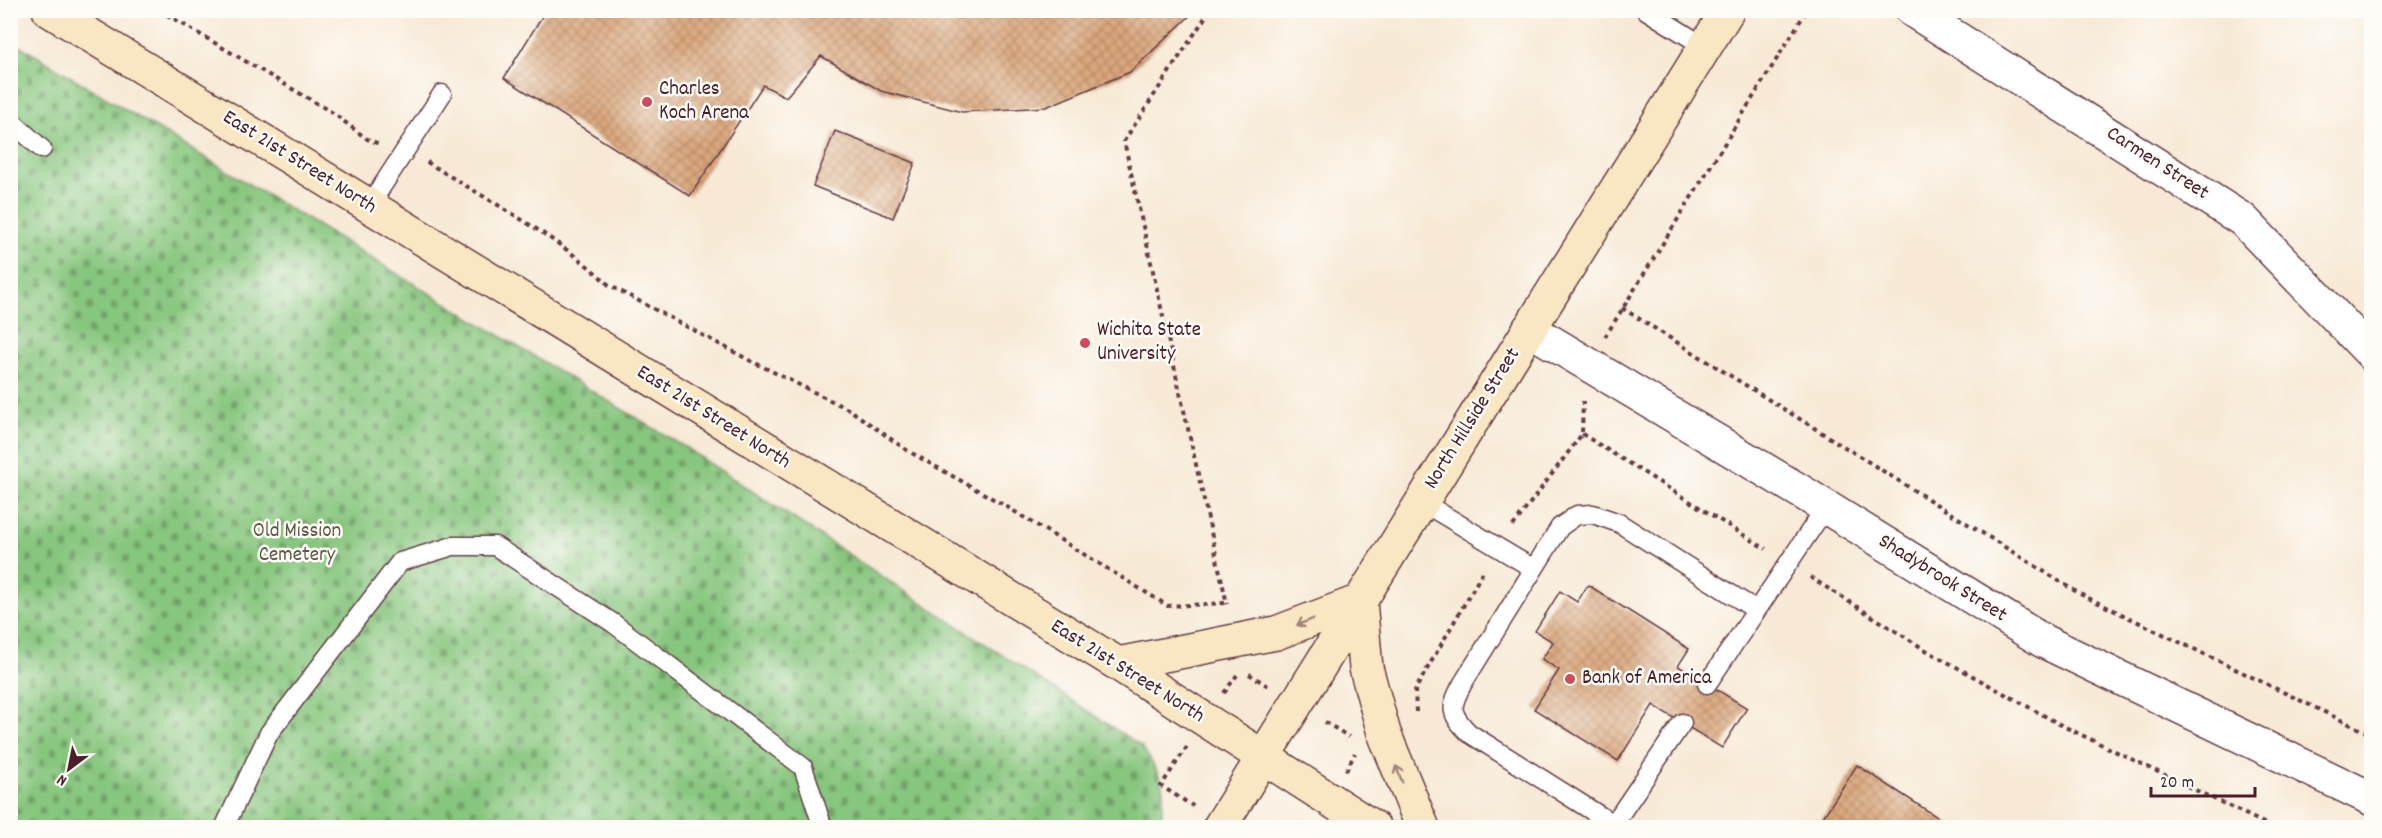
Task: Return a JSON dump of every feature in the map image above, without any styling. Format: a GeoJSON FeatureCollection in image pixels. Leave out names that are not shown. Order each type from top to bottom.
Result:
{"type":"FeatureCollection","features":[{"type":"Feature","properties":{"kind":"main road","name":"East 21st Street North"},"geometry":{"type":"LineString","coordinates":[[50,10],[1118,664],[1374,828]]}},
{"type":"Feature","properties":{"kind":"main road","name":"North Hillside Street"},"geometry":{"type":"LineString","coordinates":[[1219,828],[1728,10]]}},
{"type":"Feature","properties":{"kind":"main road"},"geometry":{"type":"LineString","coordinates":[[1118,664],[1276,633],[1360,601],[1366,668],[1400,776],[1423,828]]}},
{"type":"Feature","properties":{"kind":"street","name":"Carmen Street"},"geometry":{"type":"LineString","coordinates":[[1912,10],[2243,220],[2372,354]]}},
{"type":"Feature","properties":{"kind":"street","name":"Shadybrook Street"},"geometry":{"type":"LineString","coordinates":[[1529,329],[1826,507],[2043,641],[2372,799]]}},
{"type":"Feature","properties":{"kind":"lane"},"geometry":{"type":"LineString","coordinates":[[1646,10],[1705,47]]}},
{"type":"Feature","properties":{"kind":"lane"},"geometry":{"type":"LineString","coordinates":[[369,206],[442,94]]}},
{"type":"Feature","properties":{"kind":"lane"},"geometry":{"type":"LineString","coordinates":[[10,120],[42,149]]}},
{"type":"Feature","properties":{"kind":"lane"},"geometry":{"type":"LineString","coordinates":[[1422,502],[1534,569]]}},
{"type":"Feature","properties":{"kind":"lane"},"geometry":{"type":"LineString","coordinates":[[1707,684],[1826,507]]}},
{"type":"Feature","properties":{"kind":"lane"},"geometry":{"type":"LineString","coordinates":[[1682,723],[1612,826],[1469,733],[1455,719],[1452,702],[1560,527],[1576,515],[1593,514],[1619,523],[1756,610]]}},
{"type":"Feature","properties":{"kind":"lane"},"geometry":{"type":"LineString","coordinates":[[224,828],[269,733],[400,562],[453,546],[495,546],[614,623],[803,767],[823,828]]}},
{"type":"Feature","properties":{"kind":"path"},"geometry":{"type":"LineString","coordinates":[[159,10],[333,113],[367,139],[402,155],[420,157],[593,269],[609,285],[749,360],[850,410],[908,451],[1004,505],[1168,606],[1227,603]]}},
{"type":"Feature","properties":{"kind":"path"},"geometry":{"type":"LineString","coordinates":[[1210,10],[1124,141],[1236,641]]}},
{"type":"Feature","properties":{"kind":"path"},"geometry":{"type":"LineString","coordinates":[[1622,308],[2080,594],[2372,735]]}},
{"type":"Feature","properties":{"kind":"path"},"geometry":{"type":"LineString","coordinates":[[1582,434],[1924,649],[2061,725],[2274,828]]}},
{"type":"Feature","properties":{"kind":"green space","name":"Old Mission Cemetery"},"geometry":{"type":"Polygon","coordinates":[[[10,40],[686,448],[1141,746],[1162,784],[1163,803],[1159,827],[11,827],[10,40]]]}},
{"type":"Feature","properties":{"kind":"building","name":"Charles Koch Arena"},"geometry":{"type":"Polygon","coordinates":[[[546,10],[1196,10],[1130,72],[1046,107],[962,112],[881,91],[821,56],[786,97],[763,85],[690,196],[504,78],[546,10]]]}},
{"type":"Feature","properties":{"kind":"building"},"geometry":{"type":"Polygon","coordinates":[[[835,131],[915,163],[893,218],[813,186],[835,131]]]}},
{"type":"Feature","properties":{"kind":"building"},"geometry":{"type":"Polygon","coordinates":[[[1588,585],[1689,649],[1678,666],[1747,708],[1722,748],[1653,705],[1618,761],[1534,709],[1559,670],[1542,659],[1553,642],[1535,631],[1560,591],[1577,602],[1588,585]]]}},
{"type":"Feature","properties":{"kind":"building"},"geometry":{"type":"Polygon","coordinates":[[[1857,765],[1951,826],[1950,828],[1816,828],[1857,765]]]}},
{"type":"Feature","properties":{"kind":"place","name":"Charles Koch Arena"},"geometry":{"type":"Point","coordinates":[647,102]}},
{"type":"Feature","properties":{"kind":"place","name":"Wichita State University"},"geometry":{"type":"Point","coordinates":[1085,343]}},
{"type":"Feature","properties":{"kind":"place","name":"Bank of America"},"geometry":{"type":"Point","coordinates":[1570,679]}}]}
